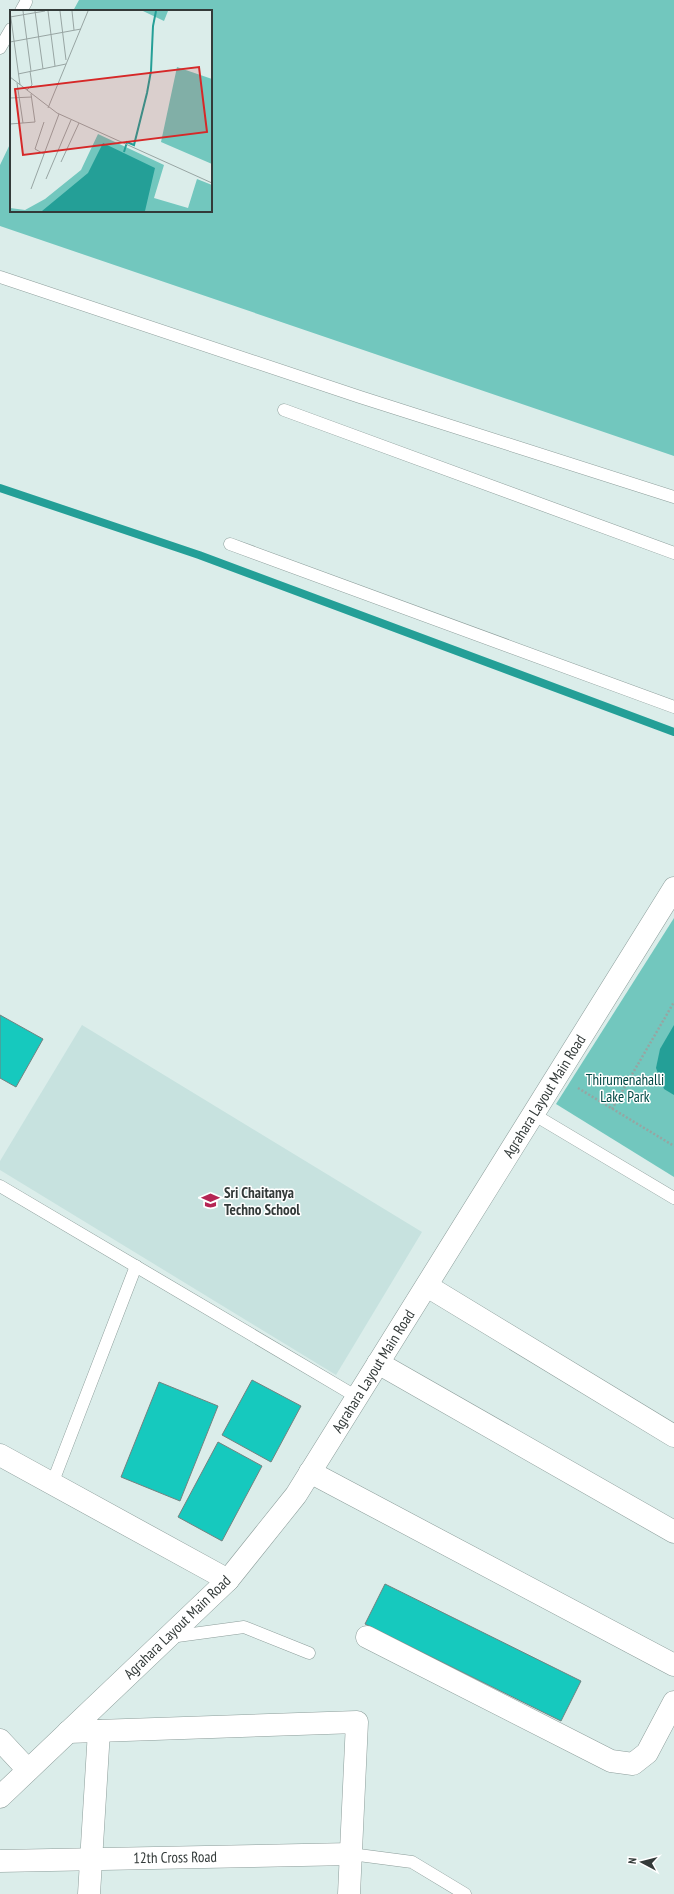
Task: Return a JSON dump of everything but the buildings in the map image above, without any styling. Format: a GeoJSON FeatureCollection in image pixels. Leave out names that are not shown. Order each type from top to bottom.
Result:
{"type":"FeatureCollection","features":[{"type":"Feature","properties":{"kind":"street","name":"Agrahara Layout Main Road"},"geometry":{"type":"LineString","coordinates":[[0,1797],[228,1580],[296,1495],[674,888]]}},
{"type":"Feature","properties":{"kind":"street"},"geometry":{"type":"LineString","coordinates":[[427,1286],[674,1436]]}},
{"type":"Feature","properties":{"kind":"street"},"geometry":{"type":"LineString","coordinates":[[378,1363],[674,1532]]}},
{"type":"Feature","properties":{"kind":"street"},"geometry":{"type":"LineString","coordinates":[[0,1455],[228,1580]]}},
{"type":"Feature","properties":{"kind":"street"},"geometry":{"type":"LineString","coordinates":[[310,1472],[674,1665]]}},
{"type":"Feature","properties":{"kind":"street"},"geometry":{"type":"LineString","coordinates":[[367,1637],[611,1760],[632,1764],[647,1753],[674,1702]]}},
{"type":"Feature","properties":{"kind":"street"},"geometry":{"type":"LineString","coordinates":[[68,1732],[356,1722],[349,1894]]}},
{"type":"Feature","properties":{"kind":"street"},"geometry":{"type":"LineString","coordinates":[[89,1894],[99,1731]]}},
{"type":"Feature","properties":{"kind":"street"},"geometry":{"type":"LineString","coordinates":[[0,1740],[28,1770]]}},
{"type":"Feature","properties":{"kind":"street","name":"12th Cross Road"},"geometry":{"type":"LineString","coordinates":[[0,1860],[351,1854]]}},
{"type":"Feature","properties":{"kind":"lane"},"geometry":{"type":"LineString","coordinates":[[0,48],[10,31]]}},
{"type":"Feature","properties":{"kind":"lane"},"geometry":{"type":"LineString","coordinates":[[0,277],[674,498]]}},
{"type":"Feature","properties":{"kind":"lane"},"geometry":{"type":"LineString","coordinates":[[284,410],[674,553]]}},
{"type":"Feature","properties":{"kind":"lane"},"geometry":{"type":"LineString","coordinates":[[230,544],[674,708]]}},
{"type":"Feature","properties":{"kind":"lane"},"geometry":{"type":"LineString","coordinates":[[533,1114],[674,1198]]}},
{"type":"Feature","properties":{"kind":"lane"},"geometry":{"type":"LineString","coordinates":[[0,1186],[357,1396]]}},
{"type":"Feature","properties":{"kind":"lane"},"geometry":{"type":"LineString","coordinates":[[52,1484],[136,1266]]}},
{"type":"Feature","properties":{"kind":"lane"},"geometry":{"type":"LineString","coordinates":[[167,1638],[244,1627],[309,1653]]}},
{"type":"Feature","properties":{"kind":"lane"},"geometry":{"type":"LineString","coordinates":[[351,1854],[412,1862],[465,1894]]}},
{"type":"Feature","properties":{"kind":"path"},"geometry":{"type":"LineString","coordinates":[[612,1108],[674,1002]]}},
{"type":"Feature","properties":{"kind":"path"},"geometry":{"type":"LineString","coordinates":[[557,1075],[674,1146]]}},
{"type":"Feature","properties":{"kind":"shaded area","name":"Sri Chaitanya Techno School"},"geometry":{"type":"Polygon","coordinates":[[[82,1025],[422,1232],[336,1375],[0,1170],[0,1161],[82,1025]]]}},
{"type":"Feature","properties":{"kind":"shaded area"},"geometry":{"type":"Polygon","coordinates":[[[674,1025],[674,1095],[664,1089],[656,1068],[660,1049],[674,1025]]]}},
{"type":"Feature","properties":{"kind":"green space"},"geometry":{"type":"Polygon","coordinates":[[[79,0],[674,0],[674,456],[0,226],[0,165],[10,144],[10,212],[212,212],[212,10],[74,10],[79,0]]]}},
{"type":"Feature","properties":{"kind":"green space","name":"Thirumenahalli Lake Park"},"geometry":{"type":"Polygon","coordinates":[[[674,918],[674,1177],[556,1104],[674,918]]]}},
{"type":"Feature","properties":{"kind":"waterway"},"geometry":{"type":"LineString","coordinates":[[0,488],[199,555],[674,732]]}},
{"type":"Feature","properties":{"kind":"place","name":"Sri Chaitanya Techno School"},"geometry":{"type":"Point","coordinates":[211,1201]}}]}
